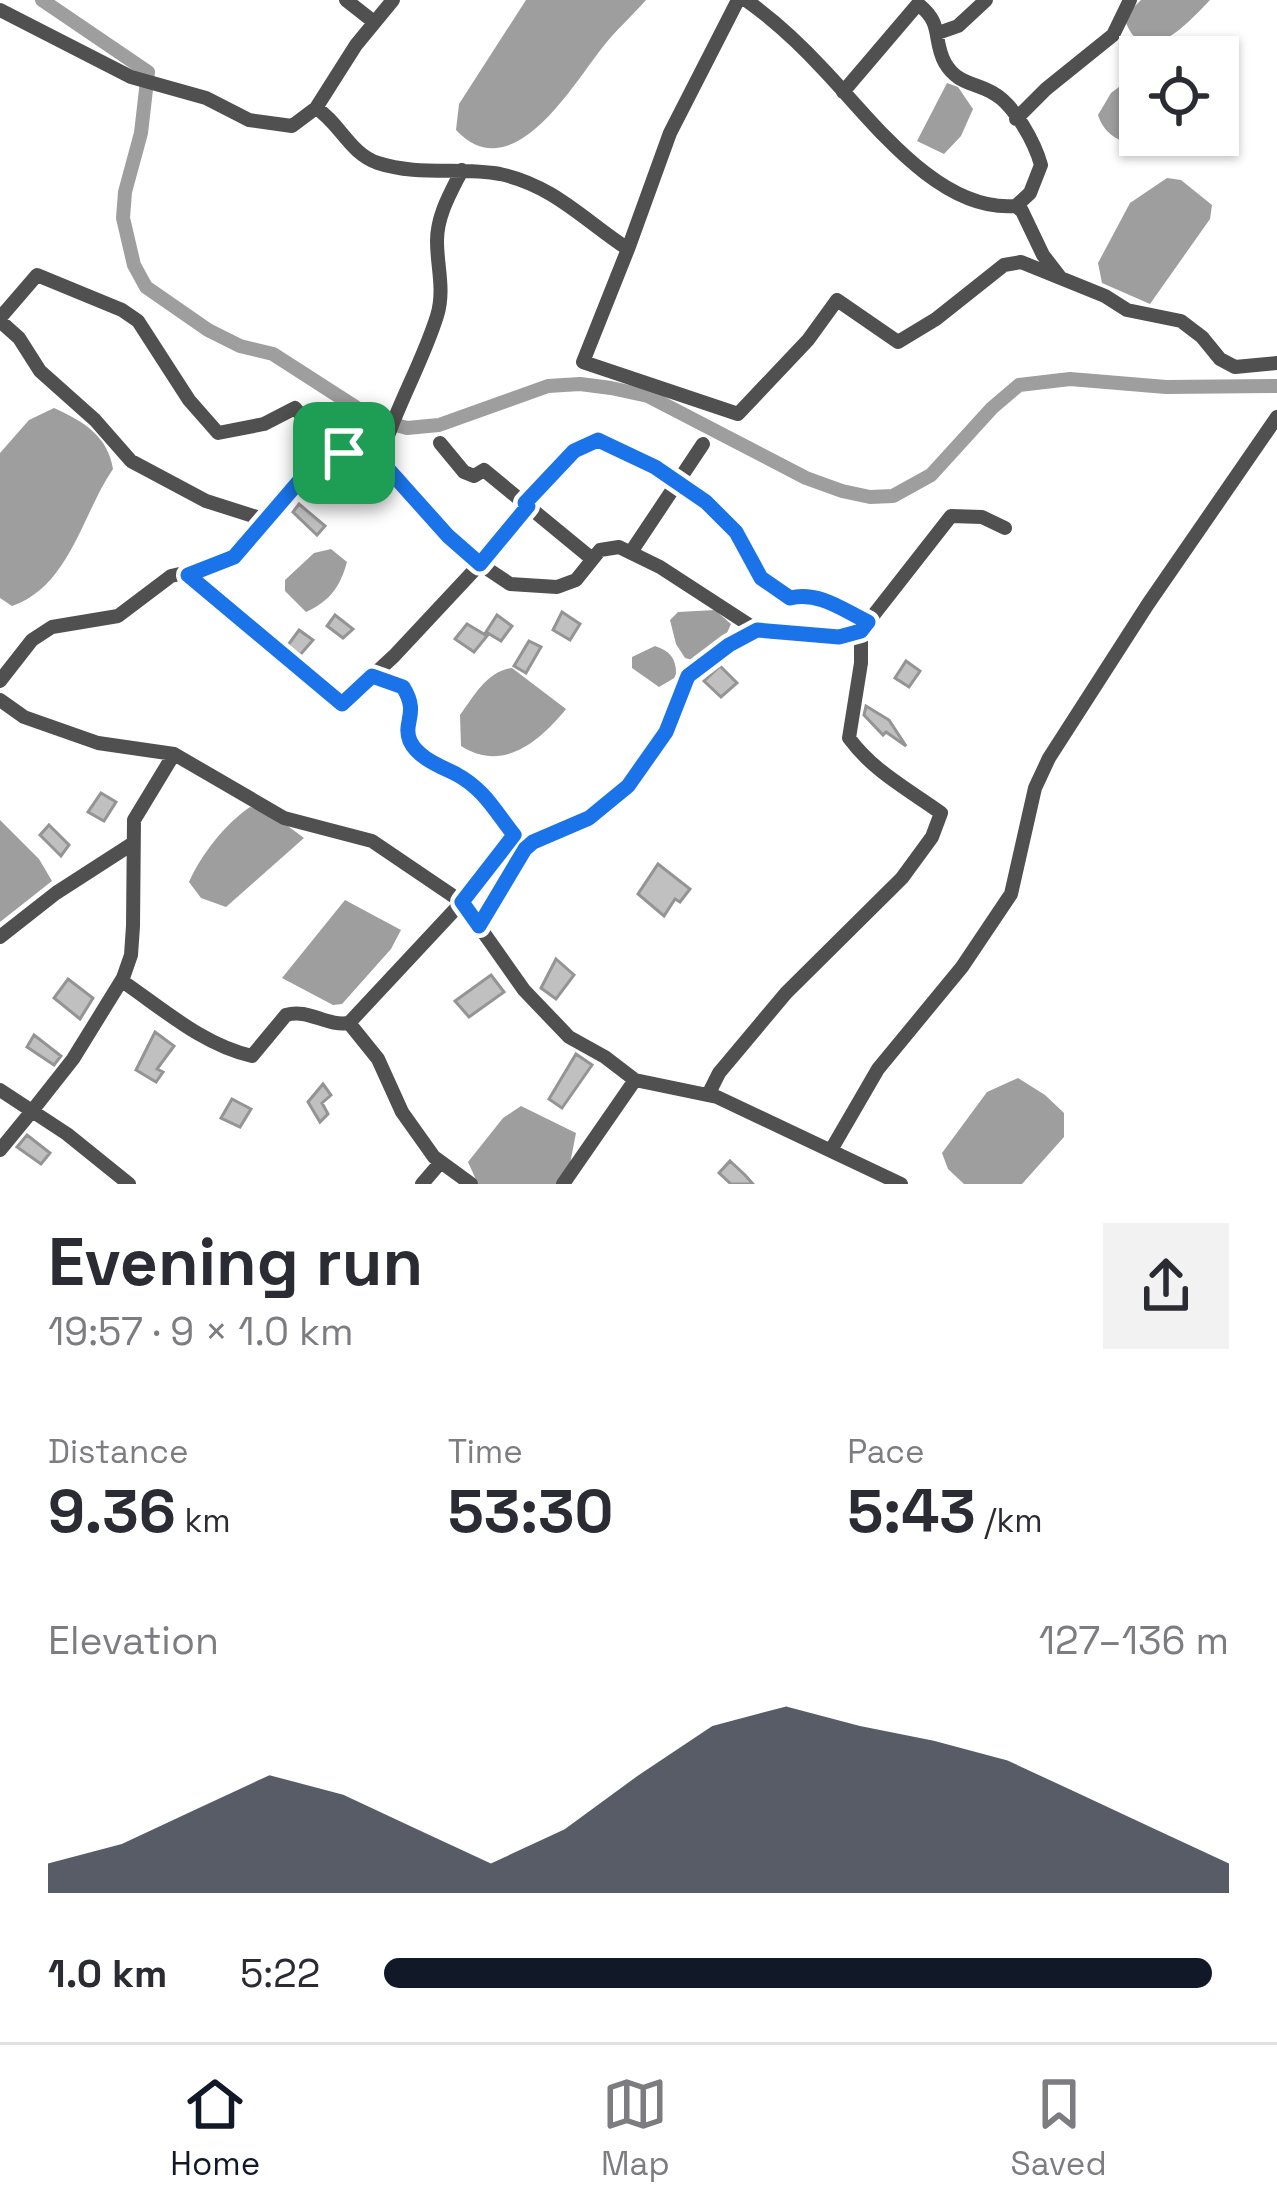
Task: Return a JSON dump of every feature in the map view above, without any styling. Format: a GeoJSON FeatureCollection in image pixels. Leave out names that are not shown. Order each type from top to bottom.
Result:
{"type":"FeatureCollection","features":[{"type":"Feature","properties":{"kind":"street"},"geometry":{"type":"LineString","coordinates":[[346,0],[374,22]]}},
{"type":"Feature","properties":{"kind":"street"},"geometry":{"type":"LineString","coordinates":[[0,10],[163,88],[206,98],[249,120],[292,126],[316,109],[393,0]]}},
{"type":"Feature","properties":{"kind":"street"},"geometry":{"type":"LineString","coordinates":[[843,92],[919,2],[937,24],[944,61],[955,75],[967,85],[994,93],[1016,119],[1041,165],[1030,193],[1016,206],[989,206],[940,180],[889,143],[802,47],[742,0],[670,134],[583,362],[738,414],[808,340],[837,299],[898,342],[936,319],[1004,265],[1021,262],[1127,310],[1181,321],[1220,359],[1235,367],[1277,363]]}},
{"type":"Feature","properties":{"kind":"street"},"geometry":{"type":"LineString","coordinates":[[938,33],[958,26],[986,0]]}},
{"type":"Feature","properties":{"kind":"street"},"geometry":{"type":"LineString","coordinates":[[1016,119],[1113,35],[1130,0]]}},
{"type":"Feature","properties":{"kind":"street"},"geometry":{"type":"LineString","coordinates":[[316,109],[358,151],[377,163],[504,175],[549,190],[628,249]]}},
{"type":"Feature","properties":{"kind":"street"},"geometry":{"type":"LineString","coordinates":[[379,465],[387,433],[436,317],[442,291],[438,224],[462,170]]}},
{"type":"Feature","properties":{"kind":"street"},"geometry":{"type":"LineString","coordinates":[[1016,206],[1060,278]]}},
{"type":"Feature","properties":{"kind":"street"},"geometry":{"type":"LineString","coordinates":[[266,520],[206,501],[131,461],[95,420],[40,371],[19,338],[0,320],[32,278],[44,275],[138,321],[189,400],[218,433],[264,424],[295,407],[314,430],[344,453],[395,475],[448,536],[511,584],[542,588],[576,580],[591,558],[610,547],[631,552],[757,630],[839,637],[865,626],[951,516],[982,517],[1006,528]]}},
{"type":"Feature","properties":{"kind":"street"},"geometry":{"type":"LineString","coordinates":[[831,1150],[878,1069],[962,967],[1011,894],[1035,788],[1049,758],[1277,417]]}},
{"type":"Feature","properties":{"kind":"street"},"geometry":{"type":"LineString","coordinates":[[188,575],[342,704],[480,564],[574,451],[590,441],[616,448],[676,483],[729,523],[761,578],[790,598],[806,594],[818,598],[865,626]]}},
{"type":"Feature","properties":{"kind":"street"},"geometry":{"type":"LineString","coordinates":[[440,443],[464,472],[474,476],[484,470],[591,558]]}},
{"type":"Feature","properties":{"kind":"street"},"geometry":{"type":"LineString","coordinates":[[631,552],[703,444]]}},
{"type":"Feature","properties":{"kind":"street"},"geometry":{"type":"LineString","coordinates":[[0,680],[32,640],[52,627],[118,616],[171,576],[188,575],[234,557],[314,464],[344,453]]}},
{"type":"Feature","properties":{"kind":"street"},"geometry":{"type":"LineString","coordinates":[[708,1095],[718,1072],[786,993],[902,878],[932,837],[941,812],[889,777],[849,738],[865,626]]}},
{"type":"Feature","properties":{"kind":"street"},"geometry":{"type":"LineString","coordinates":[[479,926],[525,849],[589,818],[628,786],[666,732],[688,676],[757,630]]}},
{"type":"Feature","properties":{"kind":"street"},"geometry":{"type":"LineString","coordinates":[[372,676],[403,687],[414,711],[408,733],[411,742],[431,761],[492,800],[525,849]]}},
{"type":"Feature","properties":{"kind":"street"},"geometry":{"type":"LineString","coordinates":[[0,700],[24,717],[98,743],[174,754],[284,818],[373,841],[462,902],[524,990],[568,1037],[635,1080],[708,1095],[901,1184]]}},
{"type":"Feature","properties":{"kind":"street"},"geometry":{"type":"LineString","coordinates":[[0,1150],[73,1060],[122,981],[131,955],[134,820],[174,754]]}},
{"type":"Feature","properties":{"kind":"street"},"geometry":{"type":"LineString","coordinates":[[122,981],[210,1040],[252,1056],[286,1015],[294,1012],[336,1026],[349,1023],[462,902],[514,835]]}},
{"type":"Feature","properties":{"kind":"street"},"geometry":{"type":"LineString","coordinates":[[0,937],[56,893],[132,844]]}},
{"type":"Feature","properties":{"kind":"street"},"geometry":{"type":"LineString","coordinates":[[349,1023],[379,1059],[402,1112],[440,1162],[470,1184]]}},
{"type":"Feature","properties":{"kind":"street"},"geometry":{"type":"LineString","coordinates":[[563,1184],[635,1080]]}},
{"type":"Feature","properties":{"kind":"street"},"geometry":{"type":"LineString","coordinates":[[0,1090],[68,1134],[129,1184]]}},
{"type":"Feature","properties":{"kind":"street"},"geometry":{"type":"LineString","coordinates":[[422,1184],[440,1162]]}},
{"type":"Feature","properties":{"kind":"shaded area"},"geometry":{"type":"Polygon","coordinates":[[[526,0],[646,0],[539,126],[498,148],[477,145],[456,130],[459,104],[526,0]]]}},
{"type":"Feature","properties":{"kind":"shaded area"},"geometry":{"type":"Polygon","coordinates":[[[1141,0],[1210,0],[1170,36],[1134,36],[1124,17],[1141,0]]]}},
{"type":"Feature","properties":{"kind":"shaded area"},"geometry":{"type":"Polygon","coordinates":[[[947,83],[958,87],[973,109],[961,136],[944,154],[917,141],[947,83]]]}},
{"type":"Feature","properties":{"kind":"shaded area"},"geometry":{"type":"Polygon","coordinates":[[[1119,87],[1119,139],[1098,115],[1119,87]]]}},
{"type":"Feature","properties":{"kind":"shaded area"},"geometry":{"type":"Polygon","coordinates":[[[1167,178],[1181,180],[1212,205],[1210,219],[1150,304],[1102,283],[1098,263],[1130,203],[1167,178]]]}},
{"type":"Feature","properties":{"kind":"shaded area"},"geometry":{"type":"Polygon","coordinates":[[[54,408],[92,431],[106,447],[113,469],[61,566],[32,596],[12,606],[0,598],[0,453],[29,420],[54,408]]]}},
{"type":"Feature","properties":{"kind":"shaded area"},"geometry":{"type":"Polygon","coordinates":[[[331,549],[347,562],[344,571],[328,598],[306,612],[285,591],[285,580],[314,553],[331,549]]]}},
{"type":"Feature","properties":{"kind":"shaded area"},"geometry":{"type":"Polygon","coordinates":[[[715,610],[731,624],[727,633],[696,661],[685,658],[670,620],[678,612],[715,610]]]}},
{"type":"Feature","properties":{"kind":"shaded area"},"geometry":{"type":"Polygon","coordinates":[[[655,646],[672,657],[676,671],[676,677],[659,687],[632,668],[632,657],[655,646]]]}},
{"type":"Feature","properties":{"kind":"shaded area"},"geometry":{"type":"Polygon","coordinates":[[[512,668],[566,709],[532,742],[506,755],[491,756],[461,746],[460,715],[488,679],[512,668]]]}},
{"type":"Feature","properties":{"kind":"shaded area"},"geometry":{"type":"Polygon","coordinates":[[[250,807],[269,812],[304,838],[226,907],[201,898],[189,882],[194,872],[223,831],[250,807]]]}},
{"type":"Feature","properties":{"kind":"shaded area"},"geometry":{"type":"Polygon","coordinates":[[[0,820],[39,859],[52,881],[0,922],[0,820]]]}},
{"type":"Feature","properties":{"kind":"shaded area"},"geometry":{"type":"Polygon","coordinates":[[[345,900],[401,930],[391,949],[342,1004],[333,1005],[282,978],[345,900]]]}},
{"type":"Feature","properties":{"kind":"shaded area"},"geometry":{"type":"Polygon","coordinates":[[[1018,1078],[1064,1113],[1064,1137],[1022,1184],[964,1184],[948,1169],[942,1153],[987,1092],[1018,1078]]]}},
{"type":"Feature","properties":{"kind":"shaded area"},"geometry":{"type":"Polygon","coordinates":[[[521,1106],[576,1133],[570,1164],[557,1184],[478,1184],[468,1162],[503,1118],[521,1106]]]}},
{"type":"Feature","properties":{"kind":"building"},"geometry":{"type":"Polygon","coordinates":[[[299,504],[325,526],[317,535],[293,512],[299,504]]]}},
{"type":"Feature","properties":{"kind":"building"},"geometry":{"type":"Polygon","coordinates":[[[562,612],[580,624],[570,640],[553,630],[562,612]]]}},
{"type":"Feature","properties":{"kind":"building"},"geometry":{"type":"Polygon","coordinates":[[[335,615],[353,629],[343,638],[327,626],[335,615]]]}},
{"type":"Feature","properties":{"kind":"building"},"geometry":{"type":"Polygon","coordinates":[[[497,615],[512,626],[501,641],[486,632],[497,615]]]}},
{"type":"Feature","properties":{"kind":"building"},"geometry":{"type":"Polygon","coordinates":[[[467,624],[487,636],[474,652],[455,639],[467,624]]]}},
{"type":"Feature","properties":{"kind":"building"},"geometry":{"type":"Polygon","coordinates":[[[299,630],[313,640],[300,655],[288,645],[299,630]]]}},
{"type":"Feature","properties":{"kind":"building"},"geometry":{"type":"Polygon","coordinates":[[[529,641],[541,647],[526,673],[514,666],[529,641]]]}},
{"type":"Feature","properties":{"kind":"building"},"geometry":{"type":"Polygon","coordinates":[[[906,661],[920,671],[909,687],[895,678],[906,661]]]}},
{"type":"Feature","properties":{"kind":"building"},"geometry":{"type":"Polygon","coordinates":[[[720,666],[737,683],[721,697],[704,681],[720,666]]]}},
{"type":"Feature","properties":{"kind":"building"},"geometry":{"type":"Polygon","coordinates":[[[866,706],[889,720],[906,746],[886,732],[883,735],[864,715],[866,706]]]}},
{"type":"Feature","properties":{"kind":"building"},"geometry":{"type":"Polygon","coordinates":[[[101,793],[116,802],[104,821],[88,812],[101,793]]]}},
{"type":"Feature","properties":{"kind":"building"},"geometry":{"type":"Polygon","coordinates":[[[49,825],[69,845],[61,856],[40,835],[49,825]]]}},
{"type":"Feature","properties":{"kind":"building"},"geometry":{"type":"Polygon","coordinates":[[[658,864],[690,889],[680,902],[675,899],[664,916],[638,894],[658,864]]]}},
{"type":"Feature","properties":{"kind":"building"},"geometry":{"type":"Polygon","coordinates":[[[556,959],[574,975],[556,999],[541,988],[556,959]]]}},
{"type":"Feature","properties":{"kind":"building"},"geometry":{"type":"Polygon","coordinates":[[[491,975],[504,992],[469,1017],[455,1001],[491,975]]]}},
{"type":"Feature","properties":{"kind":"building"},"geometry":{"type":"Polygon","coordinates":[[[68,979],[93,998],[80,1019],[54,998],[68,979]]]}},
{"type":"Feature","properties":{"kind":"building"},"geometry":{"type":"Polygon","coordinates":[[[155,1032],[174,1046],[157,1069],[163,1072],[156,1082],[136,1070],[155,1032]]]}},
{"type":"Feature","properties":{"kind":"building"},"geometry":{"type":"Polygon","coordinates":[[[34,1035],[61,1056],[54,1065],[27,1047],[34,1035]]]}},
{"type":"Feature","properties":{"kind":"building"},"geometry":{"type":"Polygon","coordinates":[[[576,1054],[592,1065],[562,1108],[549,1099],[576,1054]]]}},
{"type":"Feature","properties":{"kind":"building"},"geometry":{"type":"Polygon","coordinates":[[[323,1084],[331,1095],[322,1103],[328,1114],[320,1122],[308,1102],[323,1084]]]}},
{"type":"Feature","properties":{"kind":"building"},"geometry":{"type":"Polygon","coordinates":[[[232,1099],[251,1109],[240,1127],[221,1118],[232,1099]]]}},
{"type":"Feature","properties":{"kind":"building"},"geometry":{"type":"Polygon","coordinates":[[[27,1135],[50,1153],[41,1164],[17,1147],[27,1135]]]}},
{"type":"Feature","properties":{"kind":"building"},"geometry":{"type":"Polygon","coordinates":[[[730,1161],[753,1184],[731,1184],[719,1173],[730,1161]]]}},
{"type":"Feature","properties":{"kind":"waterway"},"geometry":{"type":"LineString","coordinates":[[42,0],[148,72],[123,218],[134,265],[146,287],[208,330],[240,346],[273,354],[374,419],[407,428],[439,425],[548,386],[611,388],[648,396],[806,478],[870,497],[893,496],[931,475],[1019,385],[1070,379],[1166,387],[1277,386]]}},
{"type":"Feature","properties":{"kind":"route"},"geometry":{"type":"LineString","coordinates":[[598,440],[655,467],[706,502],[736,532],[761,578],[790,598],[806,594],[868,622],[861,631],[839,637],[757,630],[696,668],[681,686],[666,732],[628,786],[589,818],[525,849],[479,926],[462,902],[514,835],[492,800],[418,752],[408,733],[414,711],[403,687],[372,676],[342,704],[188,575],[244,550],[314,464],[344,453],[388,469],[480,564],[528,506],[525,503],[574,451],[598,440]]}}]}
